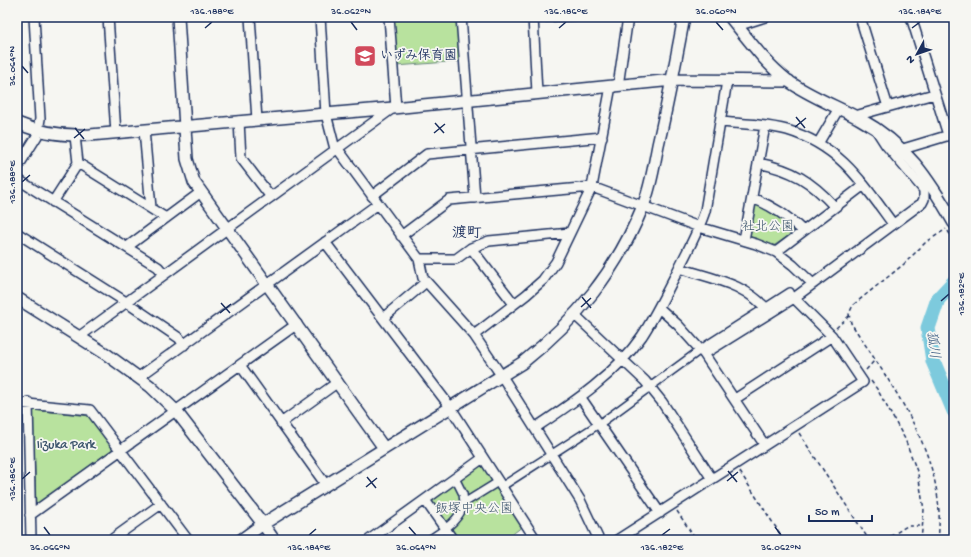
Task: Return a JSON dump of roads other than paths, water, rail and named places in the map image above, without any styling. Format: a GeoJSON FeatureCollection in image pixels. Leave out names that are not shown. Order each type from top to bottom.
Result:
{"type":"FeatureCollection","features":[{"type":"Feature","properties":{"kind":"street"},"geometry":{"type":"LineString","coordinates":[[17,168],[39,131],[40,119],[34,17]]}},
{"type":"Feature","properties":{"kind":"street"},"geometry":{"type":"LineString","coordinates":[[108,17],[116,133]]}},
{"type":"Feature","properties":{"kind":"street"},"geometry":{"type":"LineString","coordinates":[[178,17],[185,126],[190,171],[201,192],[384,448]]}},
{"type":"Feature","properties":{"kind":"street"},"geometry":{"type":"LineString","coordinates":[[250,17],[257,120]]}},
{"type":"Feature","properties":{"kind":"street"},"geometry":{"type":"LineString","coordinates":[[320,17],[326,114],[336,148],[419,259],[423,278],[474,335],[502,376],[580,500],[599,540]]}},
{"type":"Feature","properties":{"kind":"street"},"geometry":{"type":"LineString","coordinates":[[389,17],[394,108]]}},
{"type":"Feature","properties":{"kind":"street"},"geometry":{"type":"LineString","coordinates":[[461,17],[475,198]]}},
{"type":"Feature","properties":{"kind":"street"},"geometry":{"type":"LineString","coordinates":[[474,335],[543,280],[556,262],[592,187],[602,137],[615,86],[628,17]]}},
{"type":"Feature","properties":{"kind":"street"},"geometry":{"type":"LineString","coordinates":[[241,540],[263,524],[502,376],[542,348],[576,316],[608,272],[626,242],[643,205],[673,80],[684,17]]}},
{"type":"Feature","properties":{"kind":"street"},"geometry":{"type":"LineString","coordinates":[[734,21],[765,17]]}},
{"type":"Feature","properties":{"kind":"street"},"geometry":{"type":"LineString","coordinates":[[860,17],[888,107]]}},
{"type":"Feature","properties":{"kind":"street"},"geometry":{"type":"LineString","coordinates":[[903,149],[951,134],[934,94],[911,17]]}},
{"type":"Feature","properties":{"kind":"street"},"geometry":{"type":"LineString","coordinates":[[533,18],[537,93]]}},
{"type":"Feature","properties":{"kind":"street"},"geometry":{"type":"LineString","coordinates":[[734,21],[771,66],[789,81],[855,116],[875,128],[903,149],[926,177],[954,223]]}},
{"type":"Feature","properties":{"kind":"street"},"geometry":{"type":"LineString","coordinates":[[17,123],[39,131],[75,136],[394,108],[673,80],[789,81]]}},
{"type":"Feature","properties":{"kind":"street"},"geometry":{"type":"LineString","coordinates":[[535,428],[581,398],[623,359],[642,336],[659,308],[699,227],[705,211],[727,81]]}},
{"type":"Feature","properties":{"kind":"street"},"geometry":{"type":"LineString","coordinates":[[855,116],[934,94]]}},
{"type":"Feature","properties":{"kind":"street"},"geometry":{"type":"LineString","coordinates":[[80,336],[336,148],[394,108]]}},
{"type":"Feature","properties":{"kind":"street"},"geometry":{"type":"LineString","coordinates":[[819,142],[839,108]]}},
{"type":"Feature","properties":{"kind":"street"},"geometry":{"type":"LineString","coordinates":[[239,121],[241,158],[271,197]]}},
{"type":"Feature","properties":{"kind":"street"},"geometry":{"type":"LineString","coordinates":[[720,122],[765,126],[787,130],[819,142],[846,164],[864,185],[893,224]]}},
{"type":"Feature","properties":{"kind":"street"},"geometry":{"type":"LineString","coordinates":[[744,240],[765,126]]}},
{"type":"Feature","properties":{"kind":"street"},"geometry":{"type":"LineString","coordinates":[[464,503],[552,455],[600,423],[649,386],[792,295],[813,284],[922,203],[925,195],[919,184],[886,145],[875,128]]}},
{"type":"Feature","properties":{"kind":"street"},"geometry":{"type":"LineString","coordinates":[[144,130],[151,208]]}},
{"type":"Feature","properties":{"kind":"street"},"geometry":{"type":"LineString","coordinates":[[53,202],[78,163],[75,136]]}},
{"type":"Feature","properties":{"kind":"street"},"geometry":{"type":"LineString","coordinates":[[372,196],[427,154],[602,137]]}},
{"type":"Feature","properties":{"kind":"street"},"geometry":{"type":"LineString","coordinates":[[78,163],[166,218]]}},
{"type":"Feature","properties":{"kind":"street"},"geometry":{"type":"LineString","coordinates":[[758,163],[781,167],[800,177],[820,190],[835,207]]}},
{"type":"Feature","properties":{"kind":"street"},"geometry":{"type":"LineString","coordinates":[[17,179],[158,267],[164,274]]}},
{"type":"Feature","properties":{"kind":"street"},"geometry":{"type":"LineString","coordinates":[[776,252],[864,185]]}},
{"type":"Feature","properties":{"kind":"street"},"geometry":{"type":"LineString","coordinates":[[401,236],[448,200],[592,187],[699,227],[744,240],[776,252],[793,265],[813,284]]}},
{"type":"Feature","properties":{"kind":"street"},"geometry":{"type":"LineString","coordinates":[[127,247],[201,192]]}},
{"type":"Feature","properties":{"kind":"street"},"geometry":{"type":"LineString","coordinates":[[752,198],[772,206],[789,217],[803,231]]}},
{"type":"Feature","properties":{"kind":"street"},"geometry":{"type":"LineString","coordinates":[[139,377],[378,204]]}},
{"type":"Feature","properties":{"kind":"street"},"geometry":{"type":"LineString","coordinates":[[17,233],[126,302],[179,338],[184,345]]}},
{"type":"Feature","properties":{"kind":"street"},"geometry":{"type":"LineString","coordinates":[[419,259],[456,258],[471,248],[489,241],[570,233]]}},
{"type":"Feature","properties":{"kind":"street"},"geometry":{"type":"LineString","coordinates":[[325,242],[451,408],[536,540]]}},
{"type":"Feature","properties":{"kind":"street"},"geometry":{"type":"LineString","coordinates":[[471,248],[514,304]]}},
{"type":"Feature","properties":{"kind":"street"},"geometry":{"type":"LineString","coordinates":[[679,268],[736,286],[756,299],[768,310]]}},
{"type":"Feature","properties":{"kind":"street"},"geometry":{"type":"LineString","coordinates":[[383,318],[426,282]]}},
{"type":"Feature","properties":{"kind":"street"},"geometry":{"type":"LineString","coordinates":[[617,540],[861,380],[831,334],[792,295]]}},
{"type":"Feature","properties":{"kind":"street"},"geometry":{"type":"LineString","coordinates":[[17,298],[80,336],[139,377],[176,412],[274,540]]}},
{"type":"Feature","properties":{"kind":"street"},"geometry":{"type":"LineString","coordinates":[[659,308],[678,325],[702,352],[764,444]]}},
{"type":"Feature","properties":{"kind":"street"},"geometry":{"type":"LineString","coordinates":[[576,316],[623,359],[649,386],[712,479]]}},
{"type":"Feature","properties":{"kind":"street"},"geometry":{"type":"LineString","coordinates":[[30,515],[120,450],[176,412],[296,324]]}},
{"type":"Feature","properties":{"kind":"street"},"geometry":{"type":"LineString","coordinates":[[735,399],[831,334]]}},
{"type":"Feature","properties":{"kind":"street"},"geometry":{"type":"LineString","coordinates":[[240,365],[326,485]]}},
{"type":"Feature","properties":{"kind":"street"},"geometry":{"type":"LineString","coordinates":[[282,423],[338,382]]}},
{"type":"Feature","properties":{"kind":"street"},"geometry":{"type":"LineString","coordinates":[[581,398],[600,423],[660,513]]}},
{"type":"Feature","properties":{"kind":"street"},"geometry":{"type":"LineString","coordinates":[[28,402],[31,540]]}},
{"type":"Feature","properties":{"kind":"street"},"geometry":{"type":"LineString","coordinates":[[17,403],[28,402],[90,410],[188,540]]}},
{"type":"Feature","properties":{"kind":"street"},"geometry":{"type":"LineString","coordinates":[[370,540],[483,458]]}},
{"type":"Feature","properties":{"kind":"street"},"geometry":{"type":"LineString","coordinates":[[429,540],[460,516],[464,503],[463,494],[455,478]]}},
{"type":"Feature","properties":{"kind":"street"},"geometry":{"type":"LineString","coordinates":[[425,500],[453,540]]}},
{"type":"Feature","properties":{"kind":"street"},"geometry":{"type":"LineString","coordinates":[[111,540],[161,504]]}},
{"type":"Feature","properties":{"kind":"lane"},"geometry":{"type":"LineString","coordinates":[[533,18],[581,17]]}},
{"type":"Feature","properties":{"kind":"waterway","name":"狐川"},"geometry":{"type":"LineString","coordinates":[[954,282],[938,299],[928,328],[933,361],[954,411]]}},
{"type":"Feature","properties":{"kind":"place","name":"いずみ保育園"},"geometry":{"type":"Point","coordinates":[365,56]}},
{"type":"Feature","properties":{"kind":"district","name":"渡町"},"geometry":{"type":"Point","coordinates":[467,234]}},
{"type":"Feature","properties":{"kind":"park label","name":"社北公園"},"geometry":{"type":"Point","coordinates":[768,227]}},
{"type":"Feature","properties":{"kind":"park label","name":"Iizuka Park"},"geometry":{"type":"Point","coordinates":[66,445]}},
{"type":"Feature","properties":{"kind":"park label","name":"飯塚中央公園"},"geometry":{"type":"Point","coordinates":[474,509]}}]}
